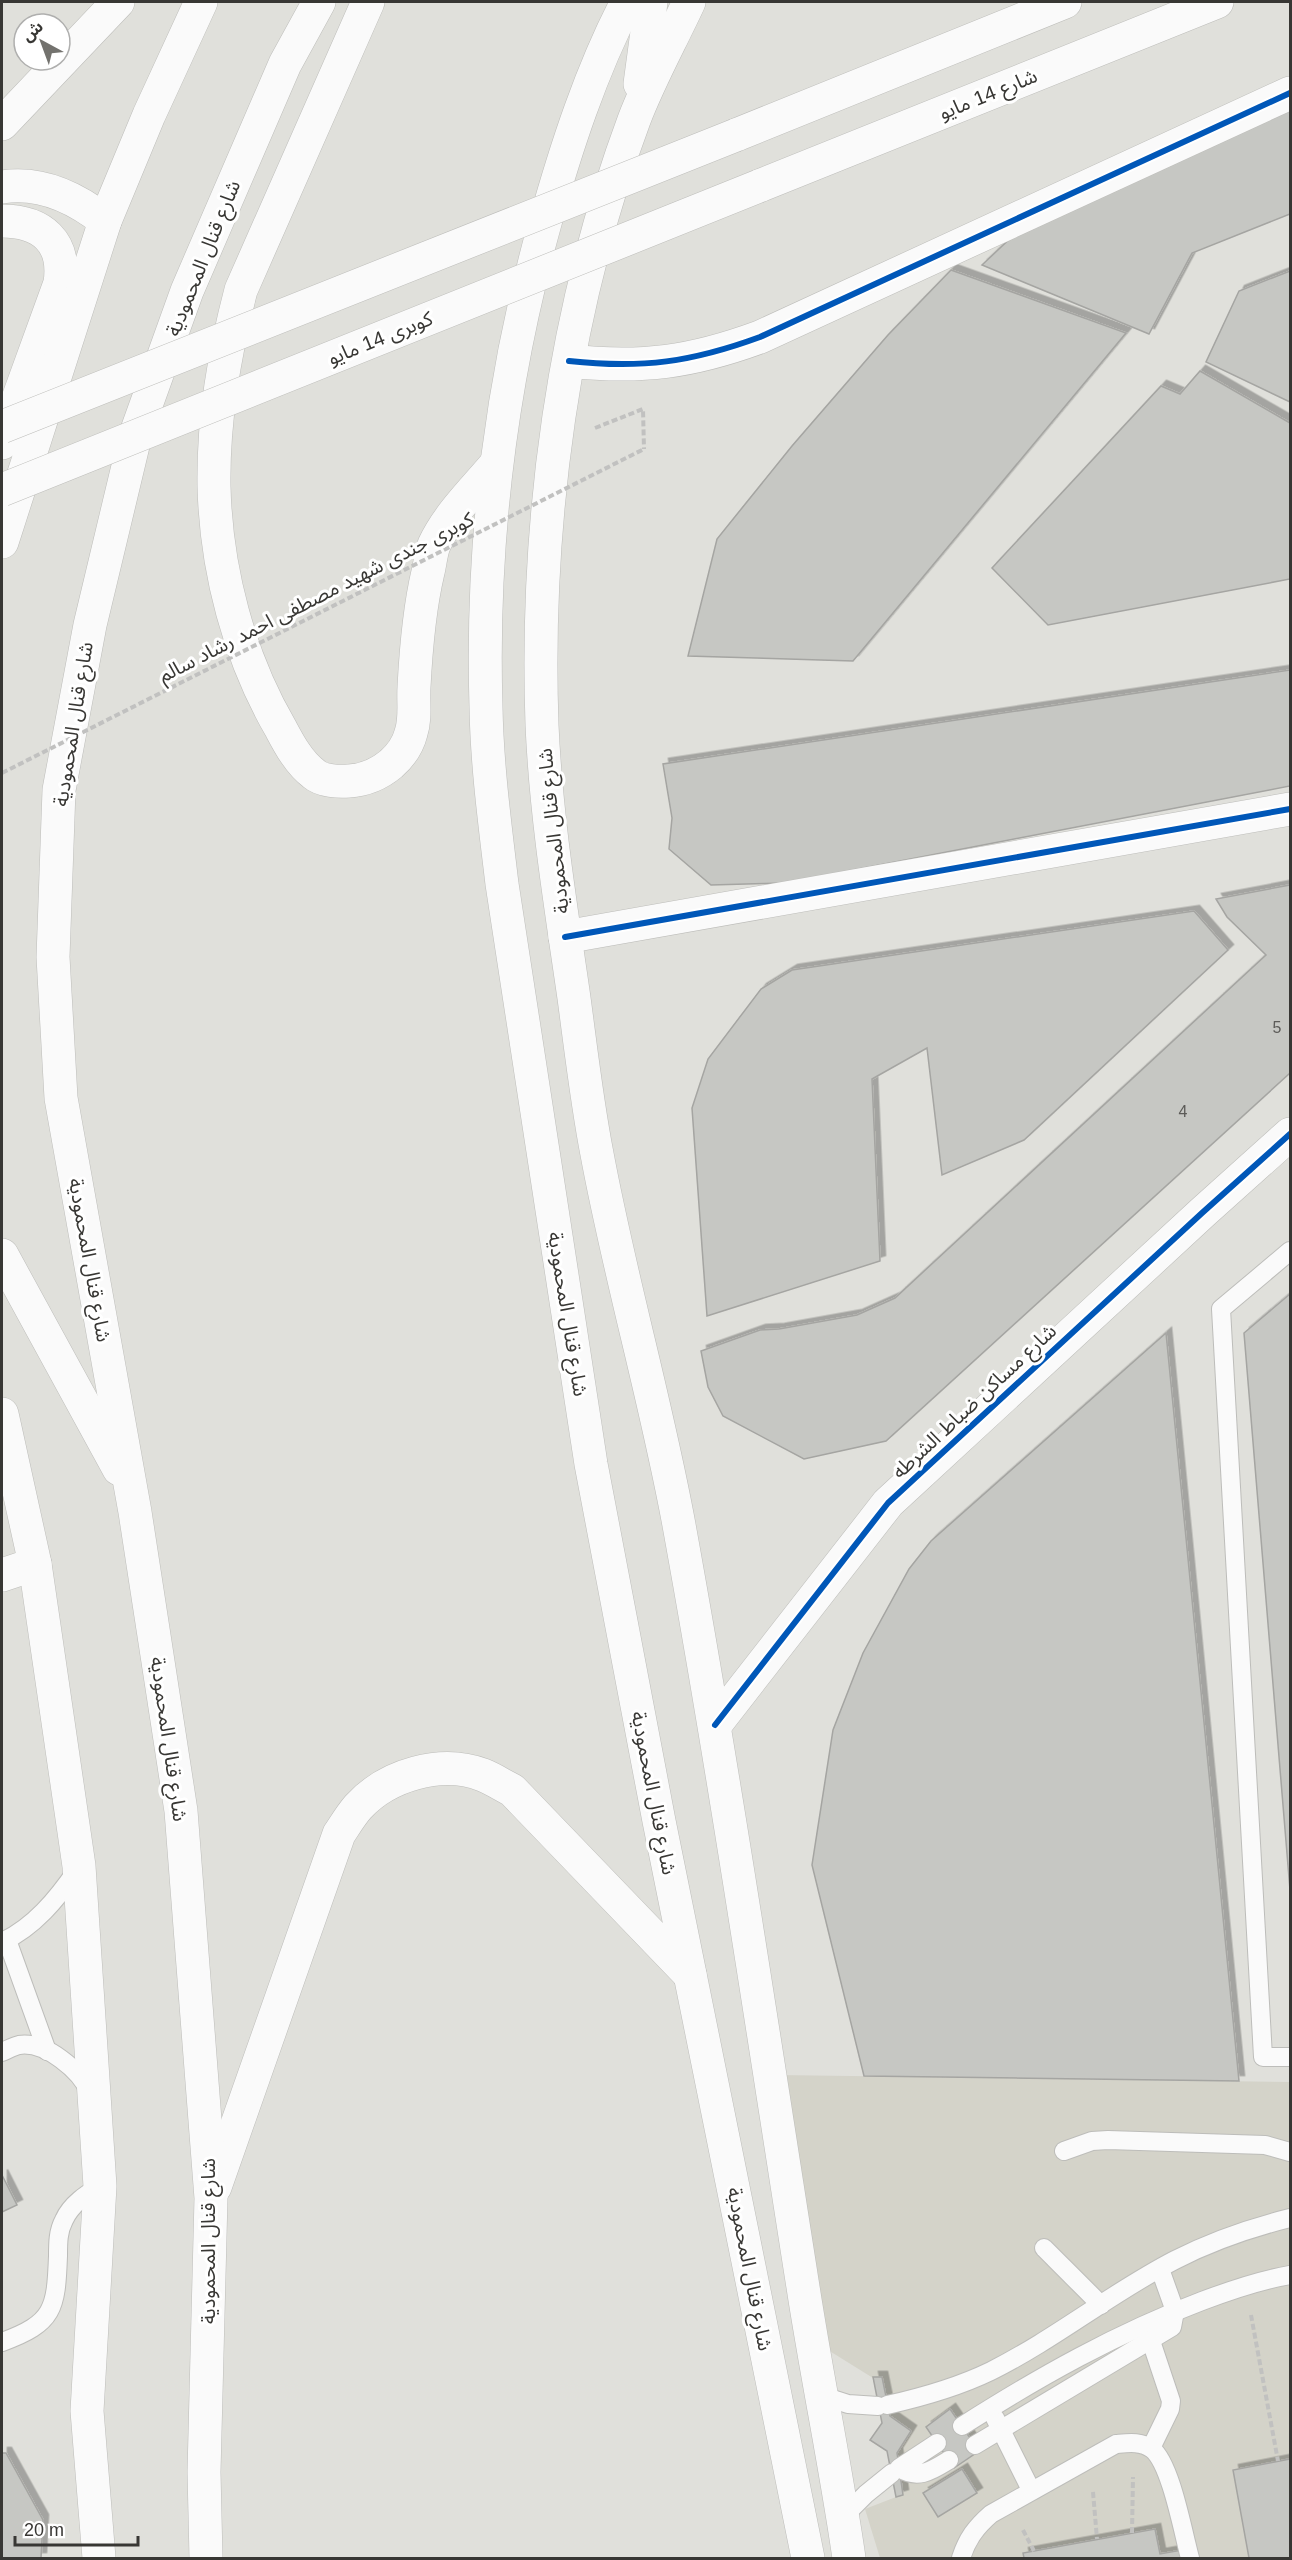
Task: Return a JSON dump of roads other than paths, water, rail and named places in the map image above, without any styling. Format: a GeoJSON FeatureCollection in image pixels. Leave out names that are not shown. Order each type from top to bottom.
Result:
{"type":"FeatureCollection","features":[{"type":"Feature","properties":{"kind":"main road"},"geometry":{"type":"LineString","coordinates":[[2,124],[118,2]]}},
{"type":"Feature","properties":{"kind":"main road"},"geometry":{"type":"LineString","coordinates":[[2,542],[105,221],[149,115],[201,2]]}},
{"type":"Feature","properties":{"kind":"main road","name":"شارع قنال المحمودية"},"geometry":{"type":"LineString","coordinates":[[206,2559],[204,2472],[212,2198],[181,1812],[132,1493],[61,1098],[53,957],[59,790],[90,625],[136,434],[187,291],[285,64],[319,2]]}},
{"type":"Feature","properties":{"kind":"main road"},"geometry":{"type":"LineString","coordinates":[[368,2],[241,290],[228,338],[219,388],[214,438],[214,489],[219,543],[229,597],[241,639],[264,700],[293,750],[314,775],[343,782],[358,781],[375,775],[391,764],[403,751],[411,734],[414,716],[417,638],[422,599],[434,546],[455,512],[496,464]]}},
{"type":"Feature","properties":{"kind":"main road","name":"شارع قنال المحمودية"},"geometry":{"type":"LineString","coordinates":[[627,2],[585,98],[556,182],[532,268],[513,355],[496,464],[489,531],[486,598],[486,709],[492,796],[502,884],[591,1464],[690,1975],[808,2559]]}},
{"type":"Feature","properties":{"kind":"main road"},"geometry":{"type":"LineString","coordinates":[[636,113],[651,2]]}},
{"type":"Feature","properties":{"kind":"main road","name":"شارع قنال المحمودية"},"geometry":{"type":"LineString","coordinates":[[689,2],[636,113],[614,178],[592,258],[569,361],[556,443],[545,548],[541,642],[542,726],[548,809],[596,1152],[677,1514],[715,1725],[820,2395],[849,2559]]}},
{"type":"Feature","properties":{"kind":"main road"},"geometry":{"type":"LineString","coordinates":[[2,427],[1065,2]]}},
{"type":"Feature","properties":{"kind":"main road","name":"شارع 14 مايو"},"geometry":{"type":"LineString","coordinates":[[759,186],[1217,2]]}},
{"type":"Feature","properties":{"kind":"main road"},"geometry":{"type":"LineString","coordinates":[[569,361],[608,365],[647,365],[686,360],[733,347],[792,323],[1290,93]]}},
{"type":"Feature","properties":{"kind":"main road","name":"كوبرى 14 مايو"},"geometry":{"type":"LineString","coordinates":[[2,490],[759,186]]}},
{"type":"Feature","properties":{"kind":"main road"},"geometry":{"type":"LineString","coordinates":[[2,187],[34,188],[60,194],[84,205],[105,221]]}},
{"type":"Feature","properties":{"kind":"main road"},"geometry":{"type":"LineString","coordinates":[[2,221],[25,223],[46,234],[55,244],[62,270],[60,283],[2,443]]}},
{"type":"Feature","properties":{"kind":"main road"},"geometry":{"type":"LineString","coordinates":[[565,937],[1290,809]]}},
{"type":"Feature","properties":{"kind":"main road","name":"شارع مساكن ضباط الشرطه"},"geometry":{"type":"LineString","coordinates":[[715,1725],[888,1503],[1202,1212],[1290,1134]]}},
{"type":"Feature","properties":{"kind":"main road"},"geometry":{"type":"LineString","coordinates":[[2,1255],[132,1493]]}},
{"type":"Feature","properties":{"kind":"main road"},"geometry":{"type":"LineString","coordinates":[[2,1414],[35,1564],[80,1866],[100,2186],[87,2411],[99,2559]]}},
{"type":"Feature","properties":{"kind":"main road"},"geometry":{"type":"LineString","coordinates":[[2,1575],[35,1564]]}},
{"type":"Feature","properties":{"kind":"main road"},"geometry":{"type":"LineString","coordinates":[[212,2198],[339,1834],[358,1806],[385,1785],[415,1772],[449,1769],[482,1774],[512,1790],[690,1975]]}},
{"type":"Feature","properties":{"kind":"lane"},"geometry":{"type":"LineString","coordinates":[[1290,1251],[1221,1309],[1263,2057],[1290,2057]]}},
{"type":"Feature","properties":{"kind":"lane"},"geometry":{"type":"LineString","coordinates":[[47,2051],[4,1941],[36,1920],[60,1895],[80,1866]]}},
{"type":"Feature","properties":{"kind":"lane"},"geometry":{"type":"LineString","coordinates":[[2,2052],[21,2045],[47,2051],[69,2065],[87,2085],[96,2110]]}},
{"type":"Feature","properties":{"kind":"lane"},"geometry":{"type":"LineString","coordinates":[[1064,2151],[1092,2141],[1108,2140],[1265,2145],[1290,2152]]}},
{"type":"Feature","properties":{"kind":"lane"},"geometry":{"type":"LineString","coordinates":[[2,2342],[36,2327],[49,2313],[57,2295],[58,2239],[64,2218],[81,2198],[100,2186]]}},
{"type":"Feature","properties":{"kind":"lane"},"geometry":{"type":"LineString","coordinates":[[820,2395],[848,2404],[882,2406],[948,2389],[990,2372],[1160,2269],[1225,2238],[1290,2218]]}},
{"type":"Feature","properties":{"kind":"lane"},"geometry":{"type":"LineString","coordinates":[[1044,2248],[1101,2306]]}},
{"type":"Feature","properties":{"kind":"lane"},"geometry":{"type":"LineString","coordinates":[[975,2445],[1172,2327],[1175,2311],[1160,2269]]}},
{"type":"Feature","properties":{"kind":"lane"},"geometry":{"type":"LineString","coordinates":[[962,2427],[1083,2353],[1132,2329],[1246,2285],[1290,2274]]}},
{"type":"Feature","properties":{"kind":"lane"},"geometry":{"type":"LineString","coordinates":[[1151,2341],[1171,2401],[1170,2409],[1151,2448]]}},
{"type":"Feature","properties":{"kind":"lane"},"geometry":{"type":"LineString","coordinates":[[990,2409],[1031,2490]]}},
{"type":"Feature","properties":{"kind":"lane"},"geometry":{"type":"LineString","coordinates":[[961,2559],[967,2541],[977,2526],[991,2514],[1116,2444],[1134,2442],[1151,2448],[1163,2461],[1190,2559]]}},
{"type":"Feature","properties":{"kind":"lane"},"geometry":{"type":"LineString","coordinates":[[843,2517],[866,2494],[895,2471],[937,2443]]}},
{"type":"Feature","properties":{"kind":"lane"},"geometry":{"type":"LineString","coordinates":[[895,2471],[914,2475],[923,2474],[948,2460]]}}]}
